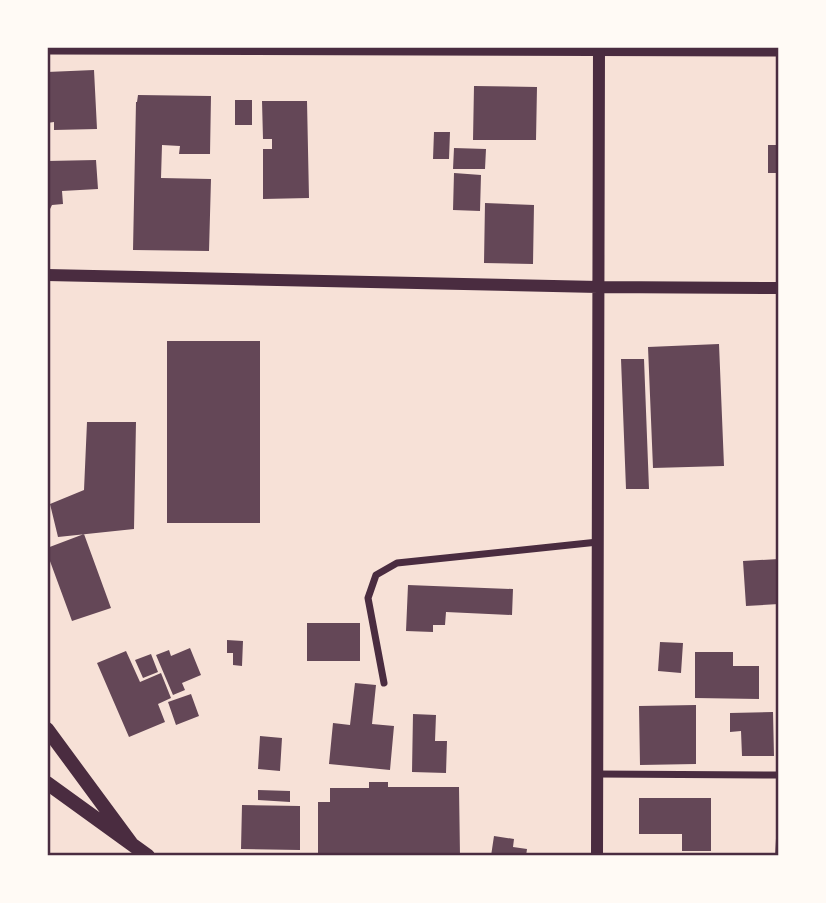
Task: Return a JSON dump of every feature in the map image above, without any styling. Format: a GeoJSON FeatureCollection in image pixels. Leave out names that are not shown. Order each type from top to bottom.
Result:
{"type":"FeatureCollection","features":[{"type":"Feature","properties":{"kind":"main road"},"geometry":{"type":"LineString","coordinates":[[47,729],[131,843]]}},
{"type":"Feature","properties":{"kind":"main road"},"geometry":{"type":"LineString","coordinates":[[47,783],[148,856]]}},
{"type":"Feature","properties":{"kind":"street"},"geometry":{"type":"LineString","coordinates":[[47,51],[599,50],[779,53]]}},
{"type":"Feature","properties":{"kind":"street"},"geometry":{"type":"LineString","coordinates":[[597,856],[599,50]]}},
{"type":"Feature","properties":{"kind":"street"},"geometry":{"type":"LineString","coordinates":[[47,275],[598,287],[779,288]]}},
{"type":"Feature","properties":{"kind":"street"},"geometry":{"type":"LineString","coordinates":[[384,683],[368,598],[376,575],[397,563],[598,542]]}},
{"type":"Feature","properties":{"kind":"street"},"geometry":{"type":"LineString","coordinates":[[597,774],[779,775]]}},
{"type":"Feature","properties":{"kind":"building"},"geometry":{"type":"Polygon","coordinates":[[[94,70],[97,129],[54,130],[54,122],[47,123],[47,72],[94,70]]]}},
{"type":"Feature","properties":{"kind":"building"},"geometry":{"type":"Polygon","coordinates":[[[474,86],[537,87],[536,140],[473,140],[474,86]]]}},
{"type":"Feature","properties":{"kind":"building"},"geometry":{"type":"Polygon","coordinates":[[[138,95],[211,96],[210,154],[179,154],[180,146],[162,145],[161,178],[211,179],[209,251],[133,250],[138,95]]]}},
{"type":"Feature","properties":{"kind":"building"},"geometry":{"type":"Polygon","coordinates":[[[235,100],[252,100],[252,125],[235,125],[235,100]]]}},
{"type":"Feature","properties":{"kind":"building"},"geometry":{"type":"Polygon","coordinates":[[[262,101],[307,101],[309,198],[263,199],[263,149],[272,149],[272,139],[263,139],[262,101]]]}},
{"type":"Feature","properties":{"kind":"building"},"geometry":{"type":"Polygon","coordinates":[[[434,132],[450,132],[449,159],[433,159],[434,132]]]}},
{"type":"Feature","properties":{"kind":"building"},"geometry":{"type":"Polygon","coordinates":[[[768,145],[779,145],[779,173],[768,173],[768,145]]]}},
{"type":"Feature","properties":{"kind":"building"},"geometry":{"type":"Polygon","coordinates":[[[454,148],[486,149],[485,169],[453,169],[454,148]]]}},
{"type":"Feature","properties":{"kind":"building"},"geometry":{"type":"Polygon","coordinates":[[[96,160],[98,189],[62,191],[63,204],[52,205],[47,215],[47,161],[96,160]]]}},
{"type":"Feature","properties":{"kind":"building"},"geometry":{"type":"Polygon","coordinates":[[[454,173],[481,175],[480,211],[453,210],[454,173]]]}},
{"type":"Feature","properties":{"kind":"building"},"geometry":{"type":"Polygon","coordinates":[[[485,203],[534,205],[533,264],[484,263],[485,203]]]}},
{"type":"Feature","properties":{"kind":"building"},"geometry":{"type":"Polygon","coordinates":[[[167,341],[260,341],[260,523],[167,523],[167,341]]]}},
{"type":"Feature","properties":{"kind":"building"},"geometry":{"type":"Polygon","coordinates":[[[719,344],[724,466],[653,468],[648,347],[719,344]]]}},
{"type":"Feature","properties":{"kind":"building"},"geometry":{"type":"Polygon","coordinates":[[[621,359],[644,359],[649,489],[626,489],[621,359]]]}},
{"type":"Feature","properties":{"kind":"building"},"geometry":{"type":"Polygon","coordinates":[[[87,422],[136,422],[134,529],[58,537],[50,504],[84,490],[87,422]]]}},
{"type":"Feature","properties":{"kind":"building"},"geometry":{"type":"Polygon","coordinates":[[[84,534],[111,608],[72,621],[47,548],[84,534]]]}},
{"type":"Feature","properties":{"kind":"building"},"geometry":{"type":"Polygon","coordinates":[[[779,559],[779,604],[746,606],[743,561],[779,559]]]}},
{"type":"Feature","properties":{"kind":"building"},"geometry":{"type":"Polygon","coordinates":[[[408,585],[513,589],[512,615],[446,612],[445,625],[433,625],[433,632],[406,631],[408,585]]]}},
{"type":"Feature","properties":{"kind":"building"},"geometry":{"type":"Polygon","coordinates":[[[307,623],[360,623],[360,661],[307,661],[307,623]]]}},
{"type":"Feature","properties":{"kind":"building"},"geometry":{"type":"Polygon","coordinates":[[[227,640],[243,641],[242,666],[233,665],[233,653],[227,653],[227,640]]]}},
{"type":"Feature","properties":{"kind":"building"},"geometry":{"type":"Polygon","coordinates":[[[660,642],[683,643],[681,673],[658,671],[660,642]]]}},
{"type":"Feature","properties":{"kind":"building"},"geometry":{"type":"Polygon","coordinates":[[[190,648],[201,675],[182,683],[185,690],[173,695],[156,655],[169,650],[171,656],[190,648]]]}},
{"type":"Feature","properties":{"kind":"building"},"geometry":{"type":"Polygon","coordinates":[[[126,651],[140,682],[161,673],[171,698],[158,704],[165,722],[129,737],[97,663],[126,651]]]}},
{"type":"Feature","properties":{"kind":"building"},"geometry":{"type":"Polygon","coordinates":[[[695,652],[733,652],[733,666],[759,666],[759,699],[695,698],[695,652]]]}},
{"type":"Feature","properties":{"kind":"building"},"geometry":{"type":"Polygon","coordinates":[[[151,654],[158,672],[143,678],[135,660],[151,654]]]}},
{"type":"Feature","properties":{"kind":"building"},"geometry":{"type":"Polygon","coordinates":[[[355,683],[376,685],[372,724],[394,726],[390,770],[329,764],[333,723],[350,725],[355,683]]]}},
{"type":"Feature","properties":{"kind":"building"},"geometry":{"type":"Polygon","coordinates":[[[191,694],[199,716],[176,725],[168,702],[191,694]]]}},
{"type":"Feature","properties":{"kind":"building"},"geometry":{"type":"Polygon","coordinates":[[[696,705],[696,764],[640,765],[639,706],[696,705]]]}},
{"type":"Feature","properties":{"kind":"building"},"geometry":{"type":"Polygon","coordinates":[[[773,712],[774,756],[742,756],[741,731],[730,732],[730,713],[773,712]]]}},
{"type":"Feature","properties":{"kind":"building"},"geometry":{"type":"Polygon","coordinates":[[[413,714],[436,715],[435,741],[447,741],[446,773],[412,772],[413,714]]]}},
{"type":"Feature","properties":{"kind":"building"},"geometry":{"type":"Polygon","coordinates":[[[260,736],[282,738],[280,771],[258,769],[260,736]]]}},
{"type":"Feature","properties":{"kind":"building"},"geometry":{"type":"Polygon","coordinates":[[[369,782],[388,782],[388,787],[459,787],[460,856],[318,854],[318,802],[330,802],[330,788],[369,788],[369,782]]]}},
{"type":"Feature","properties":{"kind":"building"},"geometry":{"type":"Polygon","coordinates":[[[258,790],[290,791],[290,802],[258,800],[258,790]]]}},
{"type":"Feature","properties":{"kind":"building"},"geometry":{"type":"Polygon","coordinates":[[[639,798],[711,798],[711,851],[682,851],[682,834],[639,834],[639,798]]]}},
{"type":"Feature","properties":{"kind":"building"},"geometry":{"type":"Polygon","coordinates":[[[242,805],[300,806],[300,850],[241,849],[242,805]]]}},
{"type":"Feature","properties":{"kind":"building"},"geometry":{"type":"Polygon","coordinates":[[[777,821],[779,856],[775,856],[777,821]]]}},
{"type":"Feature","properties":{"kind":"building"},"geometry":{"type":"Polygon","coordinates":[[[494,836],[514,839],[513,847],[527,849],[526,856],[491,856],[494,836]]]}}]}
